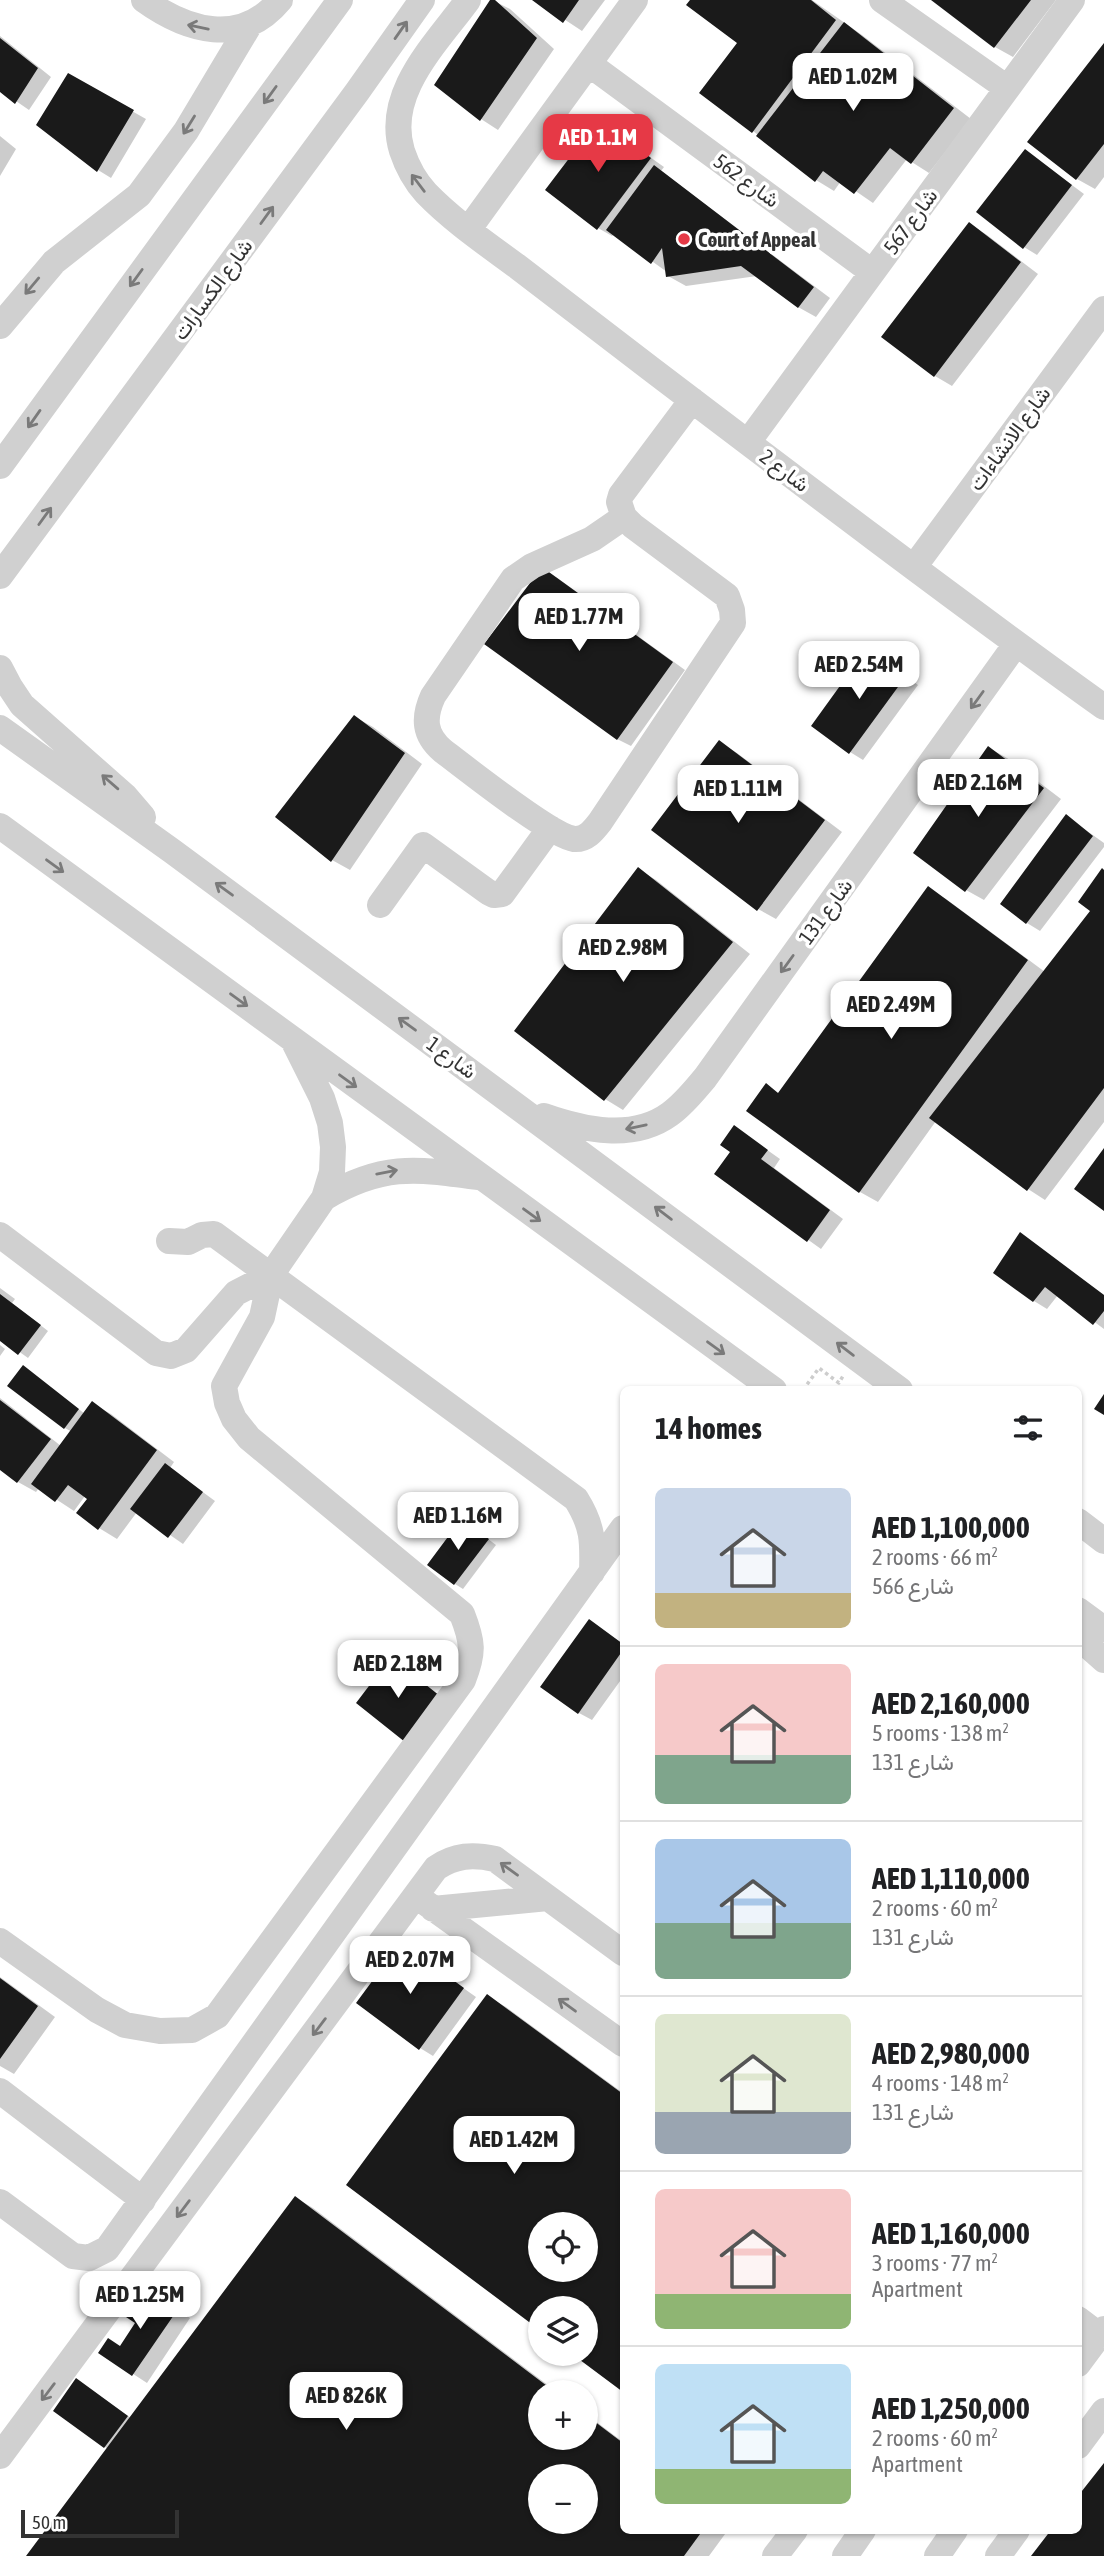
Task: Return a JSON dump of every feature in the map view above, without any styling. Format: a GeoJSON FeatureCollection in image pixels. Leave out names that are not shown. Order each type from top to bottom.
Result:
{"type":"FeatureCollection","features":[{"type":"Feature","properties":{"kind":"street"},"geometry":{"type":"LineString","coordinates":[[152,6],[194,27],[231,29],[250,24],[280,0]]}},
{"type":"Feature","properties":{"kind":"street"},"geometry":{"type":"LineString","coordinates":[[298,56],[318,0]]}},
{"type":"Feature","properties":{"kind":"street"},"geometry":{"type":"LineString","coordinates":[[0,467],[340,0]]}},
{"type":"Feature","properties":{"kind":"street","name":"شارع الكسارات"},"geometry":{"type":"LineString","coordinates":[[2,579],[422,0]]}},
{"type":"Feature","properties":{"kind":"street"},"geometry":{"type":"LineString","coordinates":[[468,0],[406,86],[399,108],[398,127],[402,149],[411,173],[425,192],[468,230],[635,0]]}},
{"type":"Feature","properties":{"kind":"street"},"geometry":{"type":"LineString","coordinates":[[882,0],[1007,88]]}},
{"type":"Feature","properties":{"kind":"street","name":"شارع 567"},"geometry":{"type":"LineString","coordinates":[[748,442],[1072,0]]}},
{"type":"Feature","properties":{"kind":"street"},"geometry":{"type":"LineString","coordinates":[[0,326],[54,262],[139,195],[186,131],[250,24]]}},
{"type":"Feature","properties":{"kind":"street"},"geometry":{"type":"LineString","coordinates":[[357,92],[435,45]]}},
{"type":"Feature","properties":{"kind":"street","name":"شارع 562"},"geometry":{"type":"LineString","coordinates":[[589,64],[872,272]]}},
{"type":"Feature","properties":{"kind":"street","name":"شارع 2"},"geometry":{"type":"LineString","coordinates":[[468,230],[1016,644],[1104,707]]}},
{"type":"Feature","properties":{"kind":"street","name":"شارع الانشاءات"},"geometry":{"type":"LineString","coordinates":[[914,567],[1104,309]]}},
{"type":"Feature","properties":{"kind":"street"},"geometry":{"type":"LineString","coordinates":[[624,517],[592,539],[532,566],[513,579],[433,696],[427,710],[428,734],[432,743],[550,828],[575,839],[591,833],[733,623],[727,596],[624,517],[619,502],[621,495],[692,400]]}},
{"type":"Feature","properties":{"kind":"street","name":"شارع 131"},"geometry":{"type":"LineString","coordinates":[[522,1108],[574,1127],[603,1131],[651,1124],[669,1115],[685,1101],[713,1067],[1016,644]]}},
{"type":"Feature","properties":{"kind":"street"},"geometry":{"type":"LineString","coordinates":[[0,668],[22,705],[125,796],[172,851]]}},
{"type":"Feature","properties":{"kind":"street","name":"شارع 1"},"geometry":{"type":"LineString","coordinates":[[0,728],[522,1108],[895,1386]]}},
{"type":"Feature","properties":{"kind":"street"},"geometry":{"type":"LineString","coordinates":[[0,826],[768,1386]]}},
{"type":"Feature","properties":{"kind":"street"},"geometry":{"type":"LineString","coordinates":[[380,905],[423,845],[488,892],[494,895],[502,894],[550,828]]}},
{"type":"Feature","properties":{"kind":"street"},"geometry":{"type":"LineString","coordinates":[[0,1941],[97,2010],[125,2025],[160,2031],[192,2029],[217,2016],[463,1680],[473,1655],[462,1614],[249,1438],[234,1419],[227,1404],[224,1386],[262,1317],[271,1275],[324,1198],[332,1172],[330,1123],[293,1040]]}},
{"type":"Feature","properties":{"kind":"street"},"geometry":{"type":"LineString","coordinates":[[324,1198],[348,1184],[397,1170],[428,1170],[481,1178]]}},
{"type":"Feature","properties":{"kind":"street"},"geometry":{"type":"LineString","coordinates":[[169,1241],[188,1242],[202,1234],[214,1234],[576,1499],[588,1518],[593,1538],[592,1572]]}},
{"type":"Feature","properties":{"kind":"street"},"geometry":{"type":"LineString","coordinates":[[0,1235],[156,1353],[171,1356],[186,1350],[236,1293],[271,1275]]}},
{"type":"Feature","properties":{"kind":"street"},"geometry":{"type":"LineString","coordinates":[[1082,1524],[1104,1541]]}},
{"type":"Feature","properties":{"kind":"street"},"geometry":{"type":"LineString","coordinates":[[0,2202],[73,2256],[89,2258],[107,2249],[620,1532]]}},
{"type":"Feature","properties":{"kind":"street"},"geometry":{"type":"LineString","coordinates":[[1082,1613],[1104,1629]]}},
{"type":"Feature","properties":{"kind":"street"},"geometry":{"type":"LineString","coordinates":[[1082,1641],[1104,1660]]}},
{"type":"Feature","properties":{"kind":"street"},"geometry":{"type":"LineString","coordinates":[[0,2456],[424,1903],[436,1868],[447,1861],[471,1855],[495,1859],[620,1951]]}},
{"type":"Feature","properties":{"kind":"street"},"geometry":{"type":"LineString","coordinates":[[424,1903],[548,1898]]}},
{"type":"Feature","properties":{"kind":"street"},"geometry":{"type":"LineString","coordinates":[[424,1903],[620,2042]]}},
{"type":"Feature","properties":{"kind":"street"},"geometry":{"type":"LineString","coordinates":[[0,2091],[143,2200]]}},
{"type":"Feature","properties":{"kind":"street"},"geometry":{"type":"LineString","coordinates":[[1082,2321],[1102,2332],[1082,2359]]}},
{"type":"Feature","properties":{"kind":"street"},"geometry":{"type":"LineString","coordinates":[[1082,2441],[1104,2411]]}},
{"type":"Feature","properties":{"kind":"street"},"geometry":{"type":"LineString","coordinates":[[775,2556],[792,2534]]}},
{"type":"Feature","properties":{"kind":"street"},"geometry":{"type":"LineString","coordinates":[[845,2556],[860,2534]]}},
{"type":"Feature","properties":{"kind":"street"},"geometry":{"type":"LineString","coordinates":[[937,2556],[953,2534]]}},
{"type":"Feature","properties":{"kind":"street"},"geometry":{"type":"LineString","coordinates":[[998,2556],[1014,2534]]}},
{"type":"Feature","properties":{"kind":"path"},"geometry":{"type":"LineString","coordinates":[[806,1386],[818,1368],[839,1383],[857,1357]]}},
{"type":"Feature","properties":{"kind":"building"},"geometry":{"type":"Polygon","coordinates":[[[490,0],[495,0],[537,38],[480,121],[434,85],[490,0]]]}},
{"type":"Feature","properties":{"kind":"building"},"geometry":{"type":"Polygon","coordinates":[[[532,0],[579,0],[563,23],[532,0]]]}},
{"type":"Feature","properties":{"kind":"building"},"geometry":{"type":"Polygon","coordinates":[[[690,0],[811,0],[836,20],[752,133],[699,93],[737,43],[686,5],[690,0]]]}},
{"type":"Feature","properties":{"kind":"building"},"geometry":{"type":"Polygon","coordinates":[[[931,0],[1031,0],[994,48],[931,0]]]}},
{"type":"Feature","properties":{"kind":"building"},"geometry":{"type":"Polygon","coordinates":[[[844,22],[954,108],[911,164],[890,148],[854,194],[823,171],[815,182],[756,136],[844,22]]]}},
{"type":"Feature","properties":{"kind":"building"},"geometry":{"type":"Polygon","coordinates":[[[0,38],[38,68],[15,104],[0,92],[0,38]]]}},
{"type":"Feature","properties":{"kind":"building"},"geometry":{"type":"Polygon","coordinates":[[[1104,43],[1104,144],[1076,180],[1027,142],[1104,43]]]}},
{"type":"Feature","properties":{"kind":"building"},"geometry":{"type":"Polygon","coordinates":[[[68,73],[134,110],[97,172],[36,125],[68,73]]]}},
{"type":"Feature","properties":{"kind":"building"},"geometry":{"type":"Polygon","coordinates":[[[599,119],[651,158],[597,230],[545,190],[599,119]]]}},
{"type":"Feature","properties":{"kind":"building"},"geometry":{"type":"Polygon","coordinates":[[[1025,149],[1072,185],[1023,249],[976,212],[1025,149]]]}},
{"type":"Feature","properties":{"kind":"building","name":"Court of Appeal"},"geometry":{"type":"Polygon","coordinates":[[[654,165],[814,287],[798,308],[741,266],[666,277],[662,248],[651,264],[606,230],[654,165]]]}},
{"type":"Feature","properties":{"kind":"building"},"geometry":{"type":"Polygon","coordinates":[[[969,222],[1021,262],[934,377],[881,337],[969,222]]]}},
{"type":"Feature","properties":{"kind":"building"},"geometry":{"type":"Polygon","coordinates":[[[542,567],[673,662],[617,740],[484,644],[542,567]]]}},
{"type":"Feature","properties":{"kind":"building"},"geometry":{"type":"Polygon","coordinates":[[[868,647],[906,676],[849,754],[811,726],[868,647]]]}},
{"type":"Feature","properties":{"kind":"building"},"geometry":{"type":"Polygon","coordinates":[[[354,715],[405,753],[331,862],[275,817],[354,715]]]}},
{"type":"Feature","properties":{"kind":"building"},"geometry":{"type":"Polygon","coordinates":[[[719,740],[825,820],[757,911],[651,830],[719,740]]]}},
{"type":"Feature","properties":{"kind":"building"},"geometry":{"type":"Polygon","coordinates":[[[988,746],[1044,788],[965,892],[913,853],[988,746]]]}},
{"type":"Feature","properties":{"kind":"building"},"geometry":{"type":"Polygon","coordinates":[[[1066,814],[1093,836],[1026,924],[1000,904],[1066,814]]]}},
{"type":"Feature","properties":{"kind":"building"},"geometry":{"type":"Polygon","coordinates":[[[638,867],[733,942],[604,1101],[514,1031],[638,867]]]}},
{"type":"Feature","properties":{"kind":"building"},"geometry":{"type":"Polygon","coordinates":[[[1102,868],[1104,1088],[1027,1191],[929,1118],[1090,911],[1078,902],[1102,868]]]}},
{"type":"Feature","properties":{"kind":"building"},"geometry":{"type":"Polygon","coordinates":[[[928,886],[1028,960],[859,1193],[746,1111],[766,1083],[778,1093],[928,886]]]}},
{"type":"Feature","properties":{"kind":"building"},"geometry":{"type":"Polygon","coordinates":[[[734,1125],[768,1150],[761,1159],[830,1210],[807,1242],[714,1174],[730,1152],[720,1145],[734,1125]]]}},
{"type":"Feature","properties":{"kind":"building"},"geometry":{"type":"Polygon","coordinates":[[[1104,1148],[1104,1211],[1074,1189],[1104,1148]]]}},
{"type":"Feature","properties":{"kind":"building"},"geometry":{"type":"Polygon","coordinates":[[[1020,1232],[1104,1295],[1104,1311],[1093,1325],[1045,1287],[1033,1302],[993,1273],[1020,1232]]]}},
{"type":"Feature","properties":{"kind":"building"},"geometry":{"type":"Polygon","coordinates":[[[0,1294],[41,1325],[18,1355],[0,1341],[0,1294]]]}},
{"type":"Feature","properties":{"kind":"building"},"geometry":{"type":"Polygon","coordinates":[[[23,1365],[79,1409],[64,1429],[7,1386],[23,1365]]]}},
{"type":"Feature","properties":{"kind":"building"},"geometry":{"type":"Polygon","coordinates":[[[1104,1394],[1104,1415],[1094,1409],[1104,1394]]]}},
{"type":"Feature","properties":{"kind":"building"},"geometry":{"type":"Polygon","coordinates":[[[0,1400],[51,1439],[17,1483],[0,1470],[0,1400]]]}},
{"type":"Feature","properties":{"kind":"building"},"geometry":{"type":"Polygon","coordinates":[[[92,1401],[157,1450],[98,1530],[76,1513],[87,1499],[68,1485],[55,1502],[31,1484],[92,1401]]]}},
{"type":"Feature","properties":{"kind":"building"},"geometry":{"type":"Polygon","coordinates":[[[165,1463],[203,1492],[168,1538],[130,1509],[165,1463]]]}},
{"type":"Feature","properties":{"kind":"building"},"geometry":{"type":"Polygon","coordinates":[[[462,1518],[489,1539],[454,1585],[427,1565],[462,1518]]]}},
{"type":"Feature","properties":{"kind":"building"},"geometry":{"type":"Polygon","coordinates":[[[589,1619],[620,1642],[620,1654],[578,1714],[540,1687],[589,1619]]]}},
{"type":"Feature","properties":{"kind":"building"},"geometry":{"type":"Polygon","coordinates":[[[391,1657],[440,1696],[405,1742],[356,1703],[391,1657]]]}},
{"type":"Feature","properties":{"kind":"building"},"geometry":{"type":"Polygon","coordinates":[[[401,1942],[464,1988],[419,2050],[356,2003],[401,1942]]]}},
{"type":"Feature","properties":{"kind":"building"},"geometry":{"type":"Polygon","coordinates":[[[0,1978],[38,2006],[0,2059],[0,1978]]]}},
{"type":"Feature","properties":{"kind":"building"},"geometry":{"type":"Polygon","coordinates":[[[487,1994],[620,2092],[620,2390],[588,2366],[598,2366],[598,2296],[528,2296],[528,2321],[346,2185],[487,1994]]]}},
{"type":"Feature","properties":{"kind":"building"},"geometry":{"type":"Polygon","coordinates":[[[295,2196],[539,2380],[528,2380],[528,2450],[598,2450],[598,2424],[620,2441],[620,2534],[700,2534],[684,2556],[26,2556],[295,2196]]]}},
{"type":"Feature","properties":{"kind":"building"},"geometry":{"type":"Polygon","coordinates":[[[144,2285],[178,2309],[132,2376],[98,2353],[108,2338],[120,2346],[135,2323],[123,2315],[144,2285]]]}},
{"type":"Feature","properties":{"kind":"building"},"geometry":{"type":"Polygon","coordinates":[[[76,2378],[128,2416],[104,2448],[53,2411],[76,2378]]]}},
{"type":"Feature","properties":{"kind":"building"},"geometry":{"type":"Polygon","coordinates":[[[1104,2463],[1104,2556],[1031,2556],[1048,2534],[1082,2534],[1082,2491],[1104,2463]]]}},
{"type":"Feature","properties":{"kind":"place","name":"Court of Appeal"},"geometry":{"type":"Point","coordinates":[684,239]}}]}
